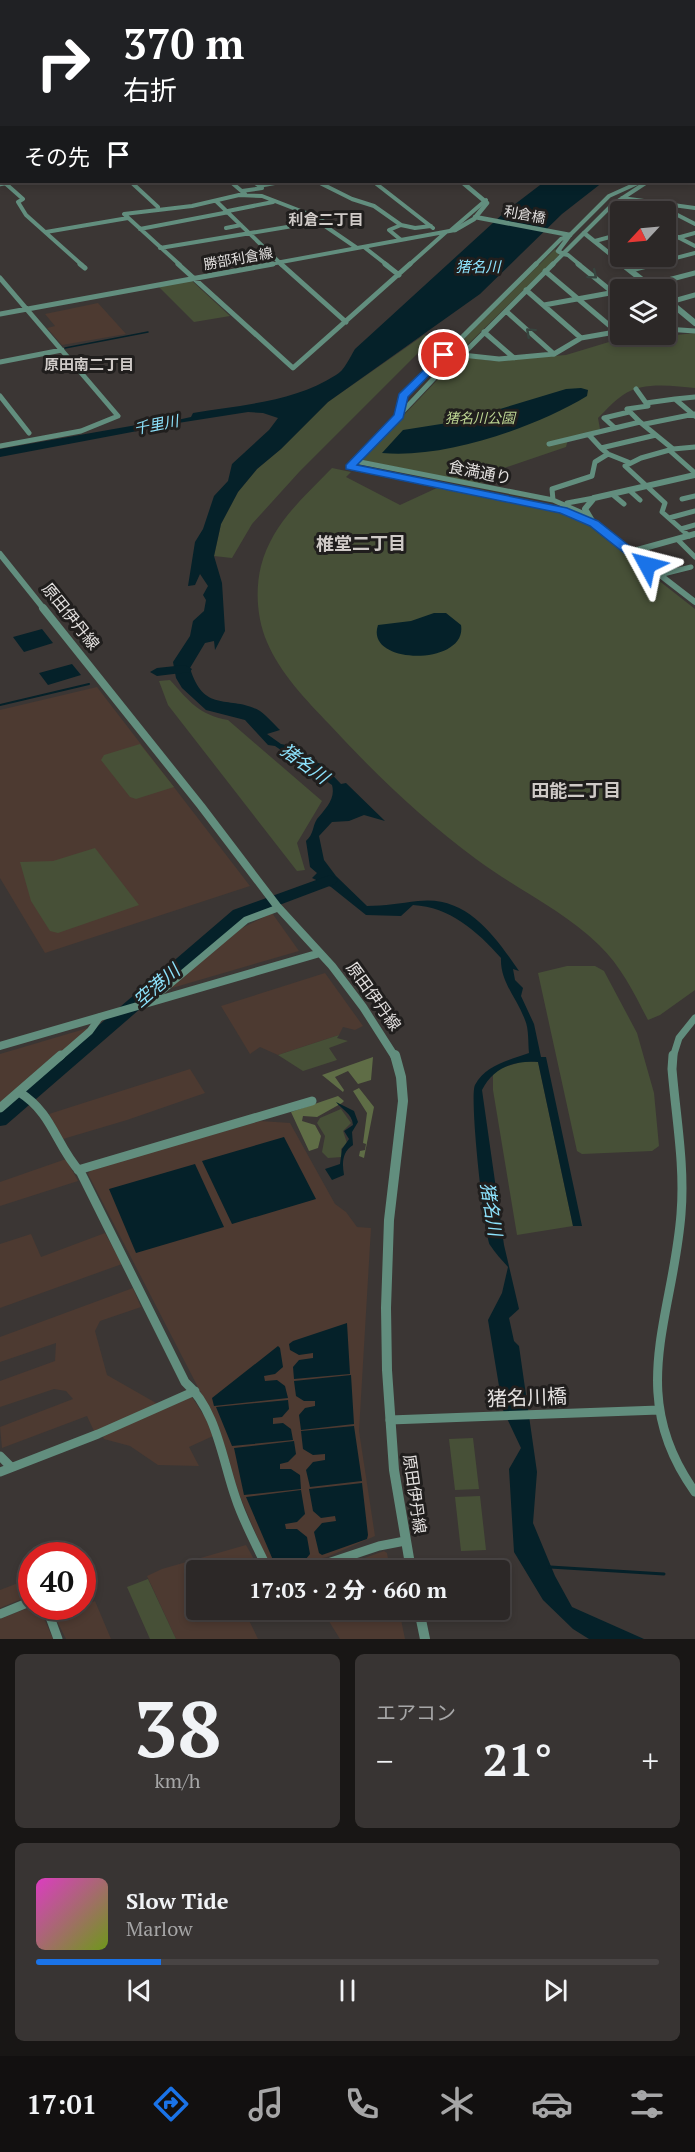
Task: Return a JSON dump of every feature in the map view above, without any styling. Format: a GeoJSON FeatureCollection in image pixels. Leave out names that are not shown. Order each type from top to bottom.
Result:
{"type":"FeatureCollection","features":[{"type":"Feature","properties":{"kind":"street"},"geometry":{"type":"LineString","coordinates":[[136,183],[158,207]]}},
{"type":"Feature","properties":{"kind":"street"},"geometry":{"type":"LineString","coordinates":[[232,183],[244,193],[276,201],[323,221],[357,248]]}},
{"type":"Feature","properties":{"kind":"street"},"geometry":{"type":"LineString","coordinates":[[255,183],[262,188],[216,201],[182,207],[158,207],[124,214],[293,368],[486,200]]}},
{"type":"Feature","properties":{"kind":"street"},"geometry":{"type":"LineString","coordinates":[[259,186],[275,183]]}},
{"type":"Feature","properties":{"kind":"street"},"geometry":{"type":"LineString","coordinates":[[321,183],[352,199],[374,206],[401,225],[414,228],[431,226]]}},
{"type":"Feature","properties":{"kind":"street"},"geometry":{"type":"LineString","coordinates":[[375,183],[439,233]]}},
{"type":"Feature","properties":{"kind":"street"},"geometry":{"type":"LineString","coordinates":[[463,183],[486,200]]}},
{"type":"Feature","properties":{"kind":"street"},"geometry":{"type":"LineString","coordinates":[[610,290],[568,255],[558,251],[605,198],[625,186],[636,183]]}},
{"type":"Feature","properties":{"kind":"street"},"geometry":{"type":"LineString","coordinates":[[355,461],[439,373],[462,355],[608,209],[645,183]]}},
{"type":"Feature","properties":{"kind":"street"},"geometry":{"type":"LineString","coordinates":[[2,184],[22,199],[18,202],[26,215],[85,268]]}},
{"type":"Feature","properties":{"kind":"street"},"geometry":{"type":"LineString","coordinates":[[622,198],[640,201]]}},
{"type":"Feature","properties":{"kind":"street"},"geometry":{"type":"LineString","coordinates":[[478,217],[486,206],[486,200]]}},
{"type":"Feature","properties":{"kind":"street"},"geometry":{"type":"LineString","coordinates":[[216,201],[346,322]]}},
{"type":"Feature","properties":{"kind":"street"},"geometry":{"type":"LineString","coordinates":[[140,229],[164,226],[276,201]]}},
{"type":"Feature","properties":{"kind":"street"},"geometry":{"type":"LineString","coordinates":[[676,206],[695,208]]}},
{"type":"Feature","properties":{"kind":"street"},"geometry":{"type":"LineString","coordinates":[[676,214],[695,224]]}},
{"type":"Feature","properties":{"kind":"street","name":"利倉橋"},"geometry":{"type":"LineString","coordinates":[[478,217],[569,236]]}},
{"type":"Feature","properties":{"kind":"street","name":"勝部利倉線"},"geometry":{"type":"LineString","coordinates":[[0,314],[450,231],[478,217]]}},
{"type":"Feature","properties":{"kind":"street"},"geometry":{"type":"LineString","coordinates":[[46,232],[128,218]]}},
{"type":"Feature","properties":{"kind":"street"},"geometry":{"type":"LineString","coordinates":[[160,248],[323,221]]}},
{"type":"Feature","properties":{"kind":"street"},"geometry":{"type":"LineString","coordinates":[[226,228],[242,225]]}},
{"type":"Feature","properties":{"kind":"street"},"geometry":{"type":"LineString","coordinates":[[400,240],[389,230],[401,225]]}},
{"type":"Feature","properties":{"kind":"street"},"geometry":{"type":"LineString","coordinates":[[584,233],[610,254]]}},
{"type":"Feature","properties":{"kind":"street"},"geometry":{"type":"LineString","coordinates":[[678,238],[695,233]]}},
{"type":"Feature","properties":{"kind":"street"},"geometry":{"type":"LineString","coordinates":[[399,416],[403,396],[561,239],[569,236]]}},
{"type":"Feature","properties":{"kind":"street"},"geometry":{"type":"LineString","coordinates":[[595,241],[610,237]]}},
{"type":"Feature","properties":{"kind":"street"},"geometry":{"type":"LineString","coordinates":[[678,238],[695,246]]}},
{"type":"Feature","properties":{"kind":"street"},"geometry":{"type":"LineString","coordinates":[[364,247],[399,275]]}},
{"type":"Feature","properties":{"kind":"street"},"geometry":{"type":"LineString","coordinates":[[631,270],[695,253]]}},
{"type":"Feature","properties":{"kind":"street"},"geometry":{"type":"LineString","coordinates":[[627,267],[642,279]]}},
{"type":"Feature","properties":{"kind":"street"},"geometry":{"type":"LineString","coordinates":[[545,271],[610,324]]}},
{"type":"Feature","properties":{"kind":"street"},"geometry":{"type":"LineString","coordinates":[[676,280],[695,273]]}},
{"type":"Feature","properties":{"kind":"street"},"geometry":{"type":"LineString","coordinates":[[0,278],[118,416],[81,431],[0,446]]}},
{"type":"Feature","properties":{"kind":"street"},"geometry":{"type":"LineString","coordinates":[[526,290],[581,338]]}},
{"type":"Feature","properties":{"kind":"street"},"geometry":{"type":"LineString","coordinates":[[544,305],[610,294]]}},
{"type":"Feature","properties":{"kind":"street"},"geometry":{"type":"LineString","coordinates":[[676,299],[695,295]]}},
{"type":"Feature","properties":{"kind":"street"},"geometry":{"type":"LineString","coordinates":[[676,307],[693,320]]}},
{"type":"Feature","properties":{"kind":"street"},"geometry":{"type":"LineString","coordinates":[[506,311],[554,354]]}},
{"type":"Feature","properties":{"kind":"street"},"geometry":{"type":"LineString","coordinates":[[676,330],[695,331]]}},
{"type":"Feature","properties":{"kind":"street"},"geometry":{"type":"LineString","coordinates":[[484,332],[514,358]]}},
{"type":"Feature","properties":{"kind":"street"},"geometry":{"type":"LineString","coordinates":[[462,355],[499,359],[554,354],[581,338],[610,333]]}},
{"type":"Feature","properties":{"kind":"street"},"geometry":{"type":"LineString","coordinates":[[0,362],[62,350]]}},
{"type":"Feature","properties":{"kind":"street"},"geometry":{"type":"LineString","coordinates":[[629,412],[627,409],[648,406],[636,389]]}},
{"type":"Feature","properties":{"kind":"street"},"geometry":{"type":"LineString","coordinates":[[0,396],[29,433]]}},
{"type":"Feature","properties":{"kind":"street"},"geometry":{"type":"LineString","coordinates":[[646,403],[695,397]]}},
{"type":"Feature","properties":{"kind":"street"},"geometry":{"type":"LineString","coordinates":[[675,399],[694,415]]}},
{"type":"Feature","properties":{"kind":"street"},"geometry":{"type":"LineString","coordinates":[[629,412],[695,474]]}},
{"type":"Feature","properties":{"kind":"street"},"geometry":{"type":"LineString","coordinates":[[615,428],[604,418],[629,412]]}},
{"type":"Feature","properties":{"kind":"street"},"geometry":{"type":"LineString","coordinates":[[549,444],[563,443],[615,428],[694,415]]}},
{"type":"Feature","properties":{"kind":"street"},"geometry":{"type":"LineString","coordinates":[[589,435],[608,454],[628,462],[671,450],[695,447]]}},
{"type":"Feature","properties":{"kind":"street"},"geometry":{"type":"LineString","coordinates":[[601,448],[656,435]]}},
{"type":"Feature","properties":{"kind":"street"},"geometry":{"type":"LineString","coordinates":[[553,500],[552,489],[592,476],[596,469],[595,462],[608,454]]}},
{"type":"Feature","properties":{"kind":"street","name":"食満通り"},"geometry":{"type":"LineString","coordinates":[[594,524],[587,515],[553,500],[355,461],[350,467],[563,510],[594,524],[695,602]]}},
{"type":"Feature","properties":{"kind":"street"},"geometry":{"type":"LineString","coordinates":[[628,462],[626,469],[664,503],[661,511],[681,529],[692,535]]}},
{"type":"Feature","properties":{"kind":"street"},"geometry":{"type":"LineString","coordinates":[[534,504],[594,498],[695,474]]}},
{"type":"Feature","properties":{"kind":"street"},"geometry":{"type":"LineString","coordinates":[[629,490],[640,500]]}},
{"type":"Feature","properties":{"kind":"street"},"geometry":{"type":"LineString","coordinates":[[612,494],[624,504]]}},
{"type":"Feature","properties":{"kind":"street"},"geometry":{"type":"LineString","coordinates":[[682,499],[695,496]]}},
{"type":"Feature","properties":{"kind":"street"},"geometry":{"type":"LineString","coordinates":[[587,515],[585,509],[594,498]]}},
{"type":"Feature","properties":{"kind":"street"},"geometry":{"type":"LineString","coordinates":[[669,518],[695,511]]}},
{"type":"Feature","properties":{"kind":"street"},"geometry":{"type":"LineString","coordinates":[[681,529],[695,525]]}},
{"type":"Feature","properties":{"kind":"street"},"geometry":{"type":"LineString","coordinates":[[630,552],[692,535]]}},
{"type":"Feature","properties":{"kind":"street"},"geometry":{"type":"LineString","coordinates":[[677,539],[695,557]]}},
{"type":"Feature","properties":{"kind":"street","name":"原田伊丹線"},"geometry":{"type":"LineString","coordinates":[[0,554],[201,806],[269,896],[320,953],[363,1007],[389,1045],[401,1077],[403,1101],[393,1171],[386,1308],[390,1420],[394,1470],[409,1560]]}},
{"type":"Feature","properties":{"kind":"street"},"geometry":{"type":"LineString","coordinates":[[659,574],[691,567]]}},
{"type":"Feature","properties":{"kind":"street"},"geometry":{"type":"LineString","coordinates":[[148,1003],[231,931],[246,920],[278,907]]}},
{"type":"Feature","properties":{"kind":"street"},"geometry":{"type":"LineString","coordinates":[[0,1046],[320,953]]}},
{"type":"Feature","properties":{"kind":"street"},"geometry":{"type":"LineString","coordinates":[[0,1108],[90,1031],[104,1016]]}},
{"type":"Feature","properties":{"kind":"street"},"geometry":{"type":"LineString","coordinates":[[695,1018],[680,1036],[672,1062],[684,1187],[679,1232],[661,1330],[658,1410],[668,1449],[695,1492]]}},
{"type":"Feature","properties":{"kind":"street"},"geometry":{"type":"LineString","coordinates":[[20,1092],[34,1100],[50,1122],[73,1166],[78,1170],[185,1382],[195,1391],[212,1424],[236,1500],[263,1560]]}},
{"type":"Feature","properties":{"kind":"street"},"geometry":{"type":"LineString","coordinates":[[78,1170],[312,1101]]}},
{"type":"Feature","properties":{"kind":"street"},"geometry":{"type":"LineString","coordinates":[[0,1472],[98,1434],[195,1391]]}},
{"type":"Feature","properties":{"kind":"street","name":"猪名川橋"},"geometry":{"type":"LineString","coordinates":[[390,1420],[658,1410]]}},
{"type":"Feature","properties":{"kind":"street"},"geometry":{"type":"LineString","coordinates":[[0,1456],[11,1467]]}},
{"type":"Feature","properties":{"kind":"street"},"geometry":{"type":"LineString","coordinates":[[337,1560],[379,1546],[405,1541]]}},
{"type":"Feature","properties":{"kind":"street"},"geometry":{"type":"LineString","coordinates":[[0,1614],[18,1607]]}},
{"type":"Feature","properties":{"kind":"street"},"geometry":{"type":"LineString","coordinates":[[51,1620],[58,1639]]}},
{"type":"Feature","properties":{"kind":"street"},"geometry":{"type":"LineString","coordinates":[[421,1620],[425,1639]]}},
{"type":"Feature","properties":{"kind":"shaded area"},"geometry":{"type":"Polygon","coordinates":[[[98,303],[126,334],[62,345],[47,328],[55,326],[45,314],[98,303]]]}},
{"type":"Feature","properties":{"kind":"shaded area"},"geometry":{"type":"Polygon","coordinates":[[[97,687],[250,886],[45,953],[0,878],[0,710],[97,687]]]}},
{"type":"Feature","properties":{"kind":"shaded area"},"geometry":{"type":"Polygon","coordinates":[[[272,913],[299,951],[170,987],[236,931],[272,913]]]}},
{"type":"Feature","properties":{"kind":"shaded area"},"geometry":{"type":"Polygon","coordinates":[[[325,973],[363,1026],[355,1030],[343,1027],[339,1035],[278,1055],[260,1047],[250,1054],[221,1006],[325,973]]]}},
{"type":"Feature","properties":{"kind":"shaded area"},"geometry":{"type":"Polygon","coordinates":[[[88,1028],[88,1030],[0,1105],[0,1054],[88,1028]]]}},
{"type":"Feature","properties":{"kind":"shaded area"},"geometry":{"type":"Polygon","coordinates":[[[190,1069],[205,1093],[127,1120],[63,1139],[49,1114],[190,1069]]]}},
{"type":"Feature","properties":{"kind":"shaded area"},"geometry":{"type":"Polygon","coordinates":[[[260,1121],[290,1123],[335,1204],[346,1212],[357,1227],[371,1228],[359,1431],[375,1536],[327,1557],[313,1560],[267,1560],[239,1494],[219,1428],[88,1174],[91,1169],[260,1121]]]}},
{"type":"Feature","properties":{"kind":"shaded area"},"geometry":{"type":"Polygon","coordinates":[[[66,1159],[78,1181],[0,1206],[0,1182],[66,1159]]]}},
{"type":"Feature","properties":{"kind":"shaded area"},"geometry":{"type":"Polygon","coordinates":[[[105,1233],[122,1264],[0,1308],[0,1244],[31,1234],[41,1257],[105,1233]]]}},
{"type":"Feature","properties":{"kind":"shaded area"},"geometry":{"type":"Polygon","coordinates":[[[133,1288],[141,1307],[100,1321],[95,1331],[107,1375],[156,1403],[155,1407],[94,1431],[87,1416],[2,1448],[0,1427],[73,1399],[66,1391],[54,1389],[0,1407],[0,1381],[55,1361],[56,1343],[0,1362],[0,1337],[133,1288]]]}},
{"type":"Feature","properties":{"kind":"shaded area"},"geometry":{"type":"Polygon","coordinates":[[[192,1397],[206,1419],[213,1436],[189,1447],[199,1466],[158,1465],[130,1446],[104,1439],[102,1435],[192,1397]]]}},
{"type":"Feature","properties":{"kind":"shaded area"},"geometry":{"type":"Polygon","coordinates":[[[246,1545],[254,1560],[194,1560],[246,1545]]]}},
{"type":"Feature","properties":{"kind":"shaded area"},"geometry":{"type":"Polygon","coordinates":[[[384,1551],[387,1553],[388,1560],[359,1560],[384,1551]]]}},
{"type":"Feature","properties":{"kind":"shaded area"},"geometry":{"type":"Polygon","coordinates":[[[186,1562],[186,1620],[249,1620],[258,1639],[176,1639],[147,1576],[186,1562]]]}},
{"type":"Feature","properties":{"kind":"shaded area"},"geometry":{"type":"Polygon","coordinates":[[[18,1583],[18,1600],[0,1608],[0,1590],[18,1583]]]}},
{"type":"Feature","properties":{"kind":"shaded area"},"geometry":{"type":"Polygon","coordinates":[[[96,1603],[111,1639],[66,1639],[56,1620],[96,1620],[96,1603]]]}},
{"type":"Feature","properties":{"kind":"shaded area"},"geometry":{"type":"Polygon","coordinates":[[[18,1612],[18,1620],[45,1620],[53,1639],[0,1639],[0,1619],[18,1612]]]}},
{"type":"Feature","properties":{"kind":"shaded area"},"geometry":{"type":"Polygon","coordinates":[[[328,1620],[401,1620],[405,1639],[340,1639],[328,1620]]]}},
{"type":"Feature","properties":{"kind":"green space"},"geometry":{"type":"Polygon","coordinates":[[[555,249],[559,255],[453,359],[445,358],[555,249]]]}},
{"type":"Feature","properties":{"kind":"green space"},"geometry":{"type":"Polygon","coordinates":[[[191,280],[230,316],[194,322],[158,286],[191,280]]]}},
{"type":"Feature","properties":{"kind":"green space","name":"猪名川公園"},"geometry":{"type":"Polygon","coordinates":[[[695,333],[695,388],[649,386],[631,391],[616,400],[598,418],[600,429],[568,439],[566,447],[501,469],[479,484],[361,460],[443,374],[464,357],[493,361],[566,355],[610,342],[610,345],[676,345],[676,335],[695,333]]]}},
{"type":"Feature","properties":{"kind":"green space"},"geometry":{"type":"Polygon","coordinates":[[[424,335],[435,336],[300,471],[252,524],[232,558],[214,556],[221,524],[238,492],[257,469],[281,449],[328,402],[424,335]]]}},
{"type":"Feature","properties":{"kind":"green space"},"geometry":{"type":"Polygon","coordinates":[[[332,468],[351,472],[346,477],[400,505],[439,487],[559,513],[583,521],[695,609],[695,990],[660,1015],[648,1020],[614,962],[585,932],[476,859],[400,795],[311,705],[279,665],[267,642],[259,614],[258,585],[261,566],[266,551],[281,524],[332,468]]]}},
{"type":"Feature","properties":{"kind":"green space"},"geometry":{"type":"Polygon","coordinates":[[[170,680],[189,701],[202,711],[228,720],[322,801],[297,843],[305,870],[297,871],[168,705],[159,681],[170,680]]]}},
{"type":"Feature","properties":{"kind":"green space"},"geometry":{"type":"Polygon","coordinates":[[[140,744],[174,787],[136,799],[130,797],[101,760],[104,755],[140,744]]]}},
{"type":"Feature","properties":{"kind":"green space"},"geometry":{"type":"Polygon","coordinates":[[[95,848],[139,905],[58,933],[50,931],[31,901],[20,862],[53,861],[95,848]]]}},
{"type":"Feature","properties":{"kind":"green space"},"geometry":{"type":"Polygon","coordinates":[[[567,966],[595,966],[604,971],[637,1033],[654,1093],[659,1146],[652,1151],[582,1154],[577,1151],[538,973],[567,966]]]}},
{"type":"Feature","properties":{"kind":"green space"},"geometry":{"type":"Polygon","coordinates":[[[339,1035],[337,1038],[348,1041],[329,1048],[337,1060],[303,1071],[278,1055],[339,1035]]]}},
{"type":"Feature","properties":{"kind":"green space"},"geometry":{"type":"Polygon","coordinates":[[[373,1057],[371,1080],[358,1084],[348,1071],[335,1077],[344,1090],[343,1092],[322,1075],[373,1057]]]}},
{"type":"Feature","properties":{"kind":"green space"},"geometry":{"type":"Polygon","coordinates":[[[524,1061],[538,1062],[573,1226],[517,1235],[493,1090],[493,1074],[498,1069],[524,1061]]]}},
{"type":"Feature","properties":{"kind":"green space"},"geometry":{"type":"Polygon","coordinates":[[[359,1088],[374,1107],[364,1158],[359,1156],[360,1151],[365,1150],[366,1144],[363,1143],[367,1113],[353,1091],[359,1088]]]}},
{"type":"Feature","properties":{"kind":"green space"},"geometry":{"type":"Polygon","coordinates":[[[338,1096],[344,1101],[342,1103],[317,1117],[303,1116],[302,1121],[315,1125],[321,1136],[318,1148],[309,1151],[291,1112],[338,1096]]]}},
{"type":"Feature","properties":{"kind":"green space"},"geometry":{"type":"Polygon","coordinates":[[[341,1109],[351,1123],[343,1131],[347,1143],[341,1149],[342,1157],[328,1158],[322,1152],[325,1136],[317,1123],[320,1118],[341,1109]]]}},
{"type":"Feature","properties":{"kind":"green space"},"geometry":{"type":"Polygon","coordinates":[[[473,1438],[479,1489],[455,1490],[449,1439],[473,1438]]]}},
{"type":"Feature","properties":{"kind":"green space"},"geometry":{"type":"Polygon","coordinates":[[[480,1496],[486,1550],[461,1551],[455,1497],[480,1496]]]}},
{"type":"Feature","properties":{"kind":"green space"},"geometry":{"type":"Polygon","coordinates":[[[148,1579],[176,1639],[150,1639],[127,1587],[148,1579]]]}},
{"type":"Feature","properties":{"kind":"water","name":"猪名川"},"geometry":{"type":"Polygon","coordinates":[[[543,183],[602,183],[562,214],[480,294],[328,402],[281,449],[257,469],[238,492],[221,524],[214,556],[222,583],[225,631],[215,650],[214,641],[205,643],[190,668],[196,683],[210,698],[249,706],[260,711],[280,730],[267,734],[281,744],[291,746],[308,760],[322,764],[341,784],[346,783],[385,821],[364,815],[349,821],[332,822],[319,836],[324,860],[336,876],[367,906],[418,901],[451,904],[478,921],[500,944],[519,971],[513,969],[515,980],[523,988],[521,996],[534,1024],[541,1057],[546,1057],[582,1226],[573,1226],[538,1062],[521,1062],[505,1067],[492,1076],[482,1090],[504,1245],[519,1309],[509,1318],[514,1341],[519,1346],[537,1472],[533,1523],[555,1576],[572,1607],[644,1639],[589,1639],[573,1629],[543,1600],[514,1552],[509,1469],[521,1448],[503,1410],[488,1320],[502,1293],[508,1267],[490,1245],[487,1235],[474,1113],[475,1085],[479,1078],[499,1064],[529,1053],[526,1024],[503,975],[501,958],[462,922],[439,910],[413,905],[401,916],[366,915],[331,887],[312,878],[317,873],[310,867],[306,841],[317,819],[331,799],[332,785],[275,746],[268,745],[245,720],[206,710],[182,688],[176,678],[173,662],[190,636],[193,621],[204,611],[206,600],[203,595],[208,586],[200,574],[195,585],[188,586],[195,542],[203,529],[214,496],[228,481],[232,464],[269,430],[278,418],[263,413],[248,412],[127,431],[191,417],[193,413],[285,397],[320,384],[336,375],[355,349],[506,211],[543,183]]]}},
{"type":"Feature","properties":{"kind":"water"},"geometry":{"type":"Polygon","coordinates":[[[566,389],[588,390],[587,396],[566,408],[488,439],[433,451],[406,454],[382,453],[403,430],[460,421],[566,389]]]}},
{"type":"Feature","properties":{"kind":"water"},"geometry":{"type":"Polygon","coordinates":[[[434,613],[446,613],[461,625],[459,638],[449,648],[434,654],[417,656],[400,654],[386,648],[378,638],[378,625],[411,621],[434,613]]]}},
{"type":"Feature","properties":{"kind":"water"},"geometry":{"type":"Polygon","coordinates":[[[42,629],[53,643],[24,652],[13,637],[42,629]]]}},
{"type":"Feature","properties":{"kind":"water"},"geometry":{"type":"Polygon","coordinates":[[[72,664],[81,675],[48,685],[39,673],[72,664]]]}},
{"type":"Feature","properties":{"kind":"water"},"geometry":{"type":"Polygon","coordinates":[[[336,1102],[354,1111],[358,1122],[352,1132],[353,1145],[344,1158],[344,1175],[332,1180],[325,1169],[340,1164],[342,1149],[349,1139],[344,1131],[353,1125],[348,1114],[336,1102]]]}},
{"type":"Feature","properties":{"kind":"water"},"geometry":{"type":"Polygon","coordinates":[[[284,1137],[316,1199],[232,1224],[202,1161],[284,1137]]]}},
{"type":"Feature","properties":{"kind":"water"},"geometry":{"type":"Polygon","coordinates":[[[195,1164],[224,1227],[136,1253],[109,1189],[195,1164]]]}},
{"type":"Feature","properties":{"kind":"water"},"geometry":{"type":"Polygon","coordinates":[[[347,1323],[350,1374],[294,1379],[293,1367],[299,1360],[313,1358],[313,1353],[299,1355],[290,1350],[289,1344],[347,1323]]]}},
{"type":"Feature","properties":{"kind":"water"},"geometry":{"type":"Polygon","coordinates":[[[278,1346],[283,1367],[275,1374],[264,1376],[265,1381],[277,1380],[285,1386],[288,1398],[214,1406],[212,1398],[278,1346]]]}},
{"type":"Feature","properties":{"kind":"water"},"geometry":{"type":"Polygon","coordinates":[[[351,1375],[354,1424],[301,1430],[299,1415],[305,1408],[315,1406],[315,1401],[304,1401],[296,1396],[294,1381],[351,1375]]]}},
{"type":"Feature","properties":{"kind":"water"},"geometry":{"type":"Polygon","coordinates":[[[288,1400],[289,1409],[282,1417],[273,1418],[273,1424],[283,1423],[291,1429],[293,1440],[232,1446],[216,1407],[288,1400]]]}},
{"type":"Feature","properties":{"kind":"water"},"geometry":{"type":"Polygon","coordinates":[[[354,1426],[362,1481],[310,1487],[306,1470],[313,1462],[325,1460],[325,1454],[313,1455],[303,1449],[301,1431],[354,1426]]]}},
{"type":"Feature","properties":{"kind":"water"},"geometry":{"type":"Polygon","coordinates":[[[294,1441],[296,1454],[288,1462],[280,1464],[280,1469],[291,1469],[300,1475],[301,1489],[244,1495],[234,1448],[294,1441]]]}},
{"type":"Feature","properties":{"kind":"water"},"geometry":{"type":"Polygon","coordinates":[[[362,1483],[367,1539],[322,1555],[319,1553],[314,1532],[322,1523],[336,1521],[335,1516],[321,1518],[313,1511],[309,1489],[362,1483]]]}},
{"type":"Feature","properties":{"kind":"water"},"geometry":{"type":"Polygon","coordinates":[[[301,1490],[305,1514],[297,1522],[285,1524],[286,1529],[297,1529],[307,1537],[310,1554],[306,1559],[273,1560],[246,1497],[301,1490]]]}},
{"type":"Feature","properties":{"kind":"waterway"},"geometry":{"type":"LineString","coordinates":[[65,348],[148,332]]}},
{"type":"Feature","properties":{"kind":"waterway","name":"千里川"},"geometry":{"type":"LineString","coordinates":[[0,453],[165,423]]}},
{"type":"Feature","properties":{"kind":"waterway"},"geometry":{"type":"LineString","coordinates":[[157,672],[185,669]]}},
{"type":"Feature","properties":{"kind":"waterway"},"geometry":{"type":"LineString","coordinates":[[0,705],[89,684]]}},
{"type":"Feature","properties":{"kind":"waterway","name":"空港川"},"geometry":{"type":"LineString","coordinates":[[0,1120],[239,914],[330,880]]}},
{"type":"Feature","properties":{"kind":"waterway"},"geometry":{"type":"LineString","coordinates":[[550,1567],[664,1574]]}},
{"type":"Feature","properties":{"kind":"district","name":"利倉二丁目"},"geometry":{"type":"Point","coordinates":[326,219]}},
{"type":"Feature","properties":{"kind":"district","name":"原田南二丁目"},"geometry":{"type":"Point","coordinates":[89,364]}},
{"type":"Feature","properties":{"kind":"district","name":"椎堂二丁目"},"geometry":{"type":"Point","coordinates":[361,543]}},
{"type":"Feature","properties":{"kind":"district","name":"田能二丁目"},"geometry":{"type":"Point","coordinates":[576,790]}},
{"type":"Feature","properties":{"kind":"route"},"geometry":{"type":"LineString","coordinates":[[444,355],[403,396],[399,416],[350,467],[563,510],[594,524],[647,565]]}}]}
